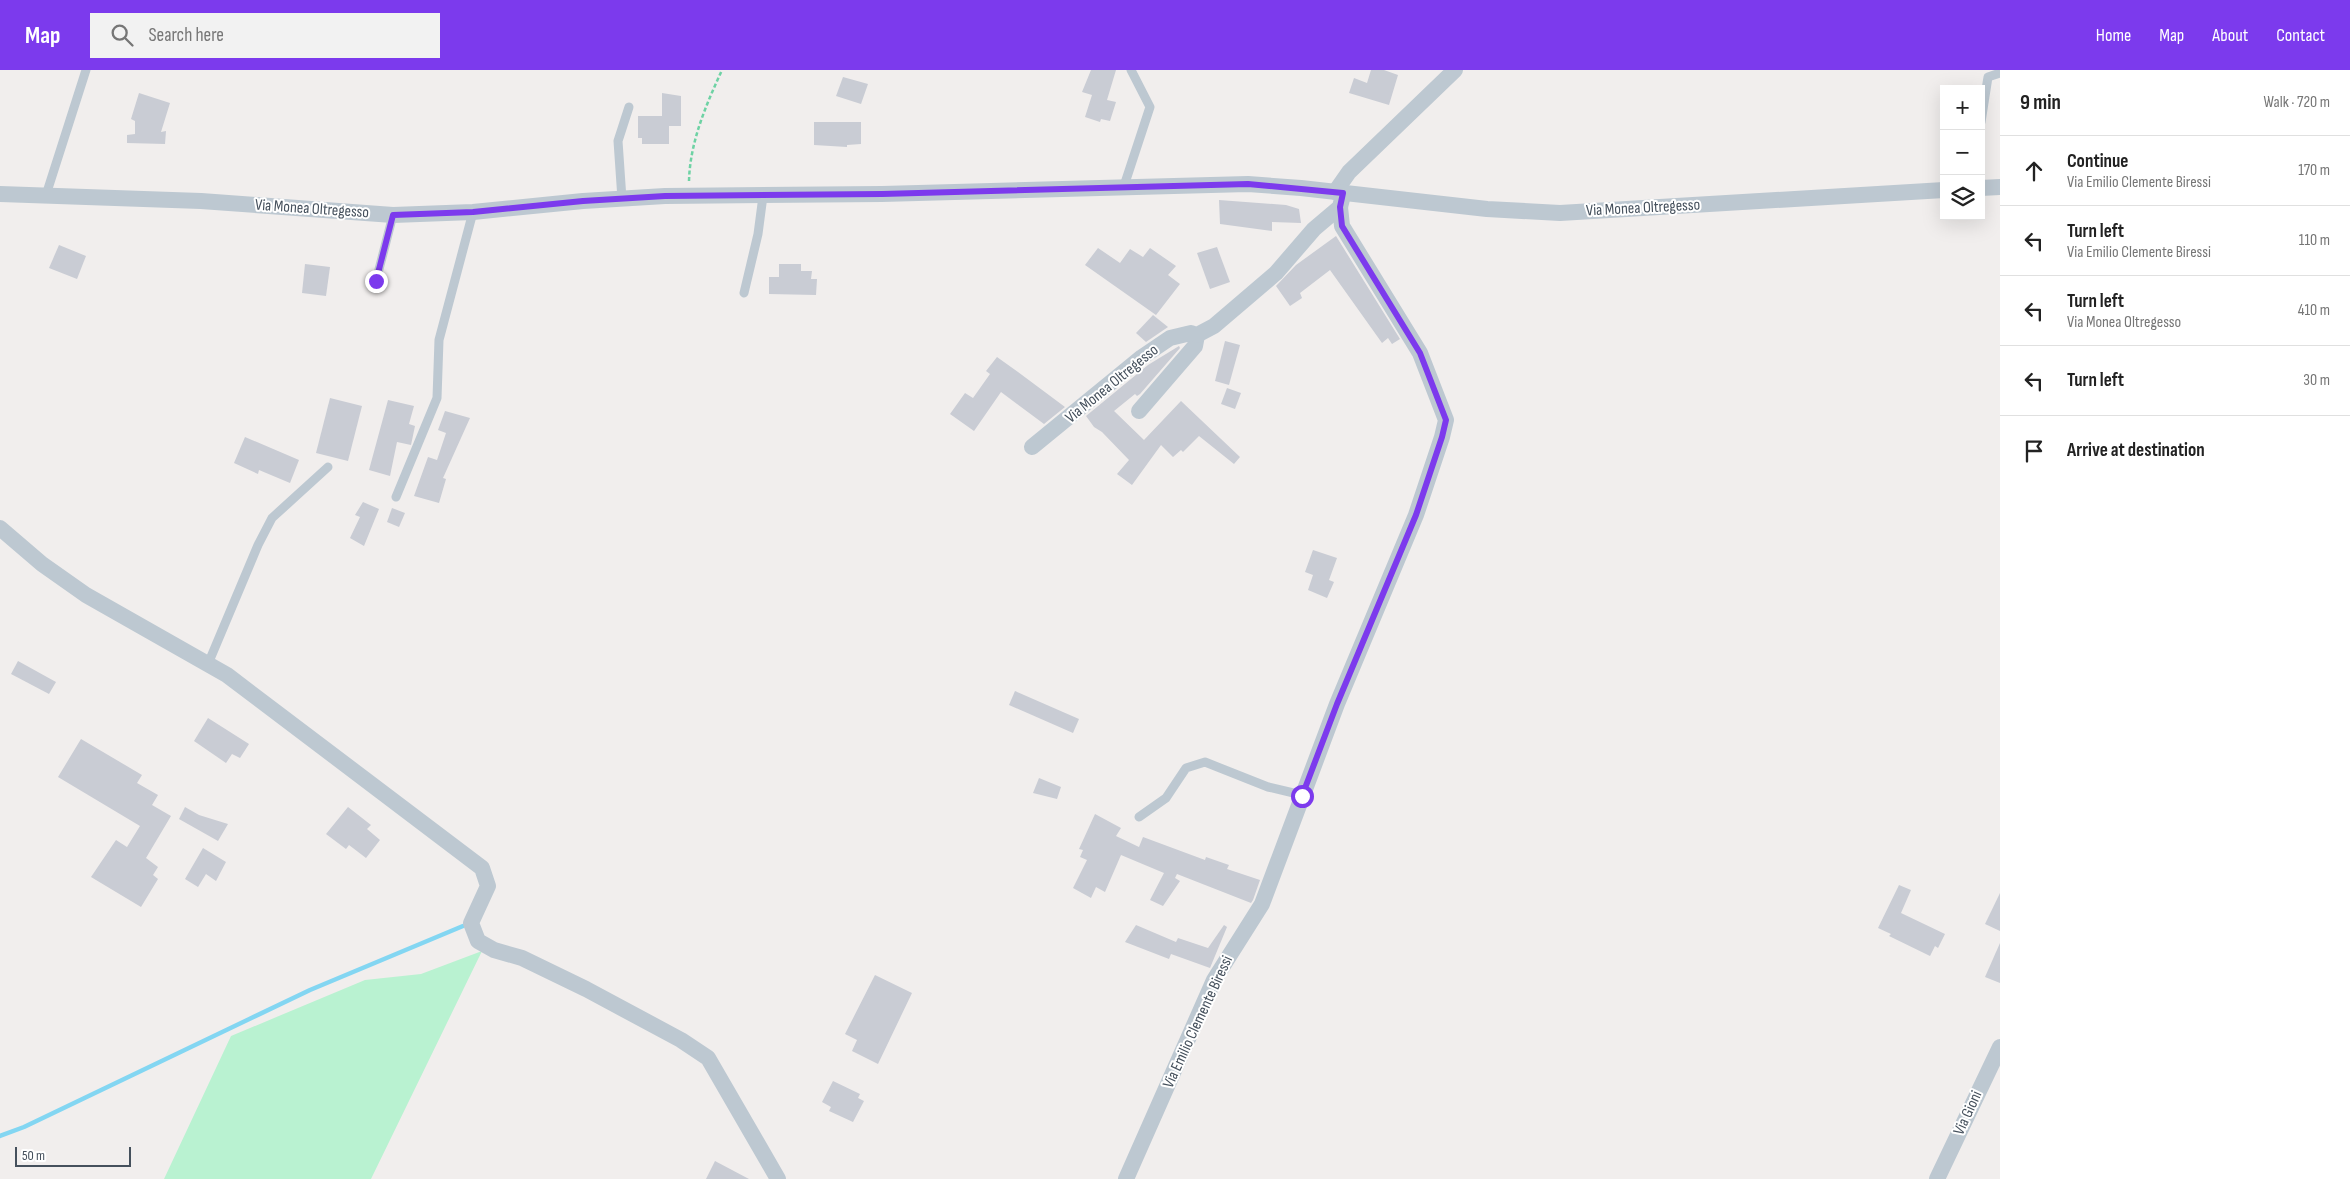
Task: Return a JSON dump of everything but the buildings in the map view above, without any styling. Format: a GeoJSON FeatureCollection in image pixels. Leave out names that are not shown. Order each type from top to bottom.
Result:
{"type":"FeatureCollection","features":[{"type":"Feature","properties":{"kind":"street"},"geometry":{"type":"LineString","coordinates":[[1339,197],[1349,172],[1455,70]]}},
{"type":"Feature","properties":{"kind":"street","name":"Via Monea Oltregesso"},"geometry":{"type":"LineString","coordinates":[[0,194],[46,194],[201,201],[393,215],[473,212],[665,196],[882,194],[1248,184],[1339,197],[1487,210],[1560,213],[1940,190]]}},
{"type":"Feature","properties":{"kind":"street"},"geometry":{"type":"LineString","coordinates":[[1985,188],[2000,187]]}},
{"type":"Feature","properties":{"kind":"street","name":"Via Monea Oltregesso"},"geometry":{"type":"LineString","coordinates":[[1032,447],[1142,357],[1170,338],[1191,333],[1197,335],[1214,326],[1276,273],[1314,229],[1326,220],[1339,197]]}},
{"type":"Feature","properties":{"kind":"street","name":"Via Emilio Clemente Biressi"},"geometry":{"type":"LineString","coordinates":[[1126,1179],[1214,980],[1262,904],[1337,704],[1416,515],[1446,420],[1420,353],[1342,226],[1339,197]]}},
{"type":"Feature","properties":{"kind":"street"},"geometry":{"type":"LineString","coordinates":[[1326,220],[1342,226]]}},
{"type":"Feature","properties":{"kind":"street","name":"Via Monea Oltregesso"},"geometry":{"type":"LineString","coordinates":[[1139,411],[1195,346],[1197,335]]}},
{"type":"Feature","properties":{"kind":"street"},"geometry":{"type":"LineString","coordinates":[[0,528],[42,564],[86,595],[235,680],[482,868],[488,886],[471,922],[478,941],[494,950],[522,958],[586,989],[681,1040],[708,1058],[775,1174]]}},
{"type":"Feature","properties":{"kind":"street","name":"Via Gioni"},"geometry":{"type":"LineString","coordinates":[[1937,1179],[2000,1047]]}},
{"type":"Feature","properties":{"kind":"lane"},"geometry":{"type":"LineString","coordinates":[[46,194],[86,70]]}},
{"type":"Feature","properties":{"kind":"lane"},"geometry":{"type":"LineString","coordinates":[[1124,186],[1150,107],[1131,70]]}},
{"type":"Feature","properties":{"kind":"lane"},"geometry":{"type":"LineString","coordinates":[[1985,96],[1988,77],[2000,73]]}},
{"type":"Feature","properties":{"kind":"lane"},"geometry":{"type":"LineString","coordinates":[[622,199],[618,141],[629,108]]}},
{"type":"Feature","properties":{"kind":"lane"},"geometry":{"type":"LineString","coordinates":[[744,293],[758,234],[763,196]]}},
{"type":"Feature","properties":{"kind":"lane"},"geometry":{"type":"LineString","coordinates":[[396,497],[437,398],[439,340],[473,212]]}},
{"type":"Feature","properties":{"kind":"lane"},"geometry":{"type":"LineString","coordinates":[[376,281],[393,215]]}},
{"type":"Feature","properties":{"kind":"lane"},"geometry":{"type":"LineString","coordinates":[[208,664],[258,546],[272,518],[328,467]]}},
{"type":"Feature","properties":{"kind":"lane"},"geometry":{"type":"LineString","coordinates":[[1139,817],[1166,798],[1186,768],[1205,762],[1268,787],[1302,796]]}},
{"type":"Feature","properties":{"kind":"path"},"geometry":{"type":"LineString","coordinates":[[688,197],[691,158],[697,134],[704,110],[722,70]]}},
{"type":"Feature","properties":{"kind":"green space"},"geometry":{"type":"Polygon","coordinates":[[[482,951],[371,1179],[164,1179],[231,1036],[365,980],[421,974],[482,951]]]}},
{"type":"Feature","properties":{"kind":"waterway"},"geometry":{"type":"LineString","coordinates":[[0,1136],[24,1127],[310,990],[463,926]]}},
{"type":"Feature","properties":{"kind":"route"},"geometry":{"type":"LineString","coordinates":[[376,281],[393,215],[473,212],[583,201],[665,196],[882,194],[1248,184],[1343,193],[1340,207],[1342,226],[1420,353],[1446,420],[1416,515],[1337,704],[1302,796]]}}]}
